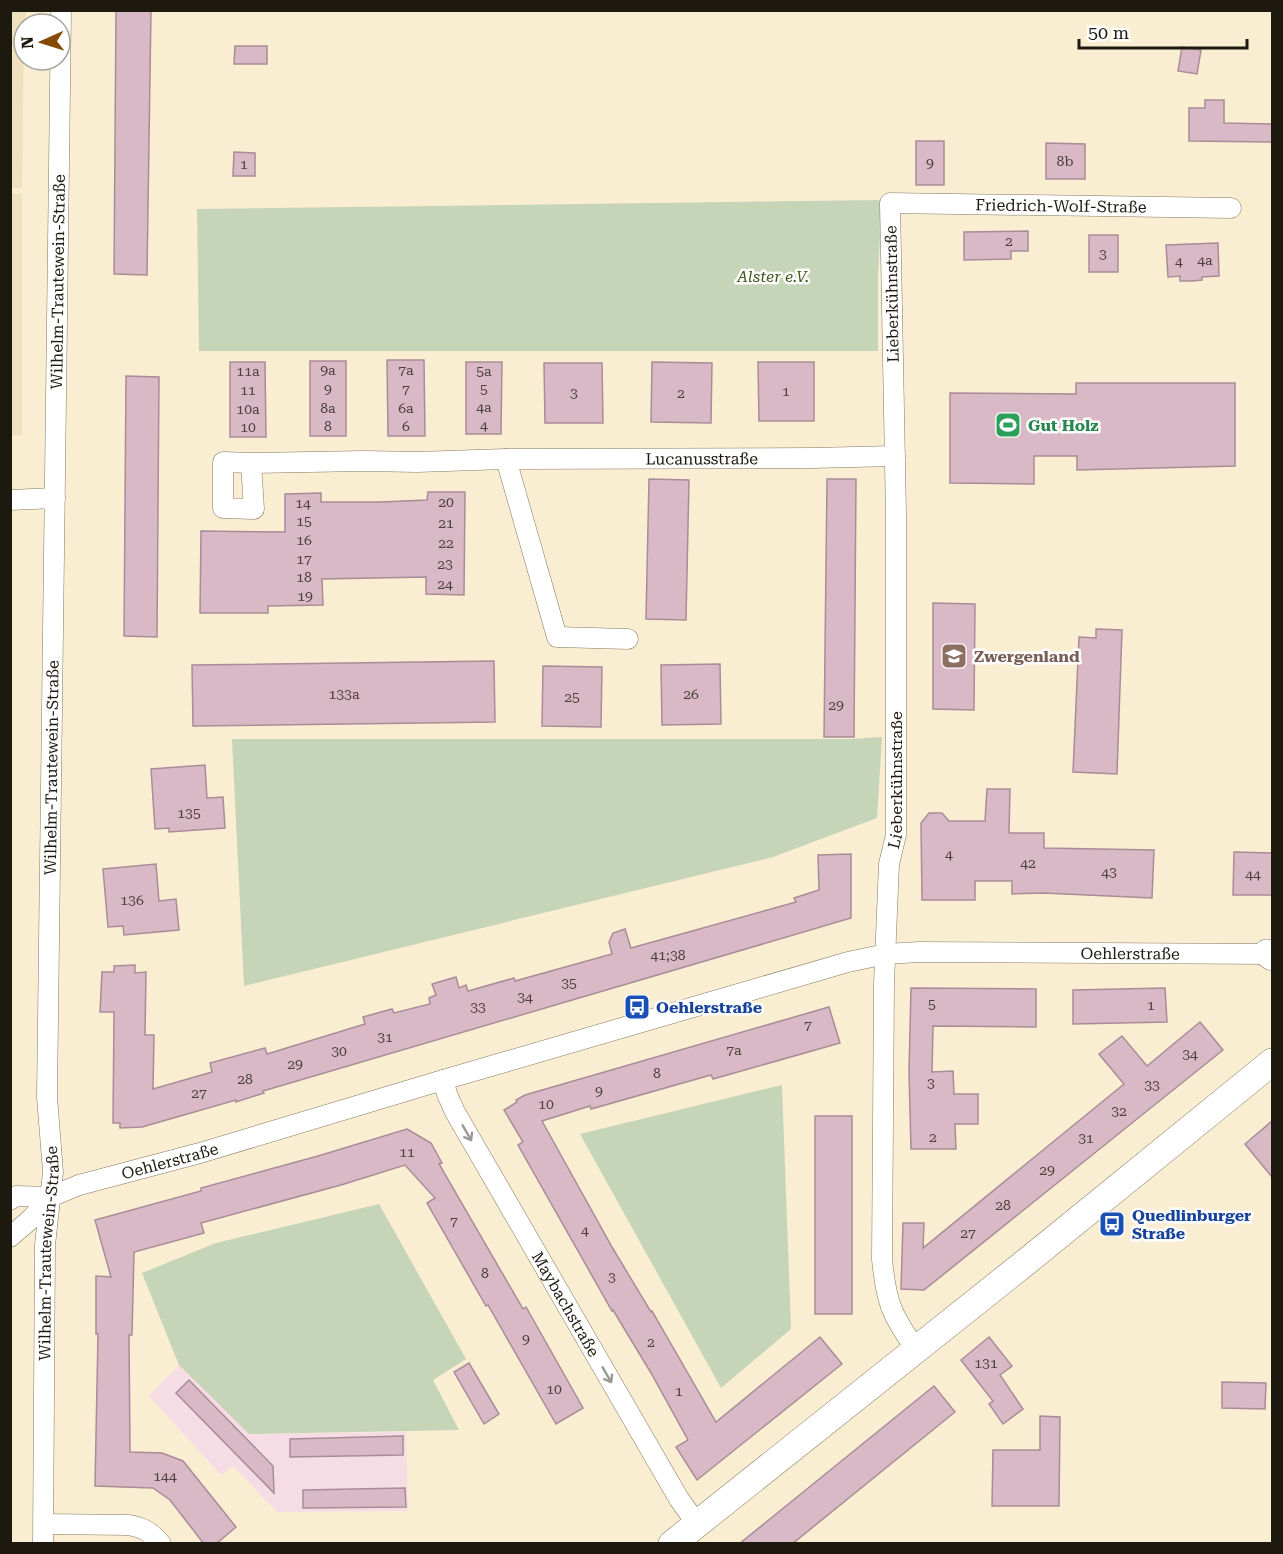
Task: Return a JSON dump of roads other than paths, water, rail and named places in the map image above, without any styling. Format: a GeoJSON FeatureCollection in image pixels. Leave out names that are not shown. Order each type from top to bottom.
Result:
{"type":"FeatureCollection","features":[{"type":"Feature","properties":{"kind":"main road"},"geometry":{"type":"LineString","coordinates":[[672,1544],[1272,1062]]}},
{"type":"Feature","properties":{"kind":"street","name":"Wilhelm-Trautewein-Straße"},"geometry":{"type":"LineString","coordinates":[[43,1544],[45,1245],[54,1172],[47,1097],[61,10]]}},
{"type":"Feature","properties":{"kind":"street","name":"Friedrich-Wolf-Straße"},"geometry":{"type":"LineString","coordinates":[[890,202],[1231,208]]}},
{"type":"Feature","properties":{"kind":"street","name":"Lieberkühnstraße"},"geometry":{"type":"LineString","coordinates":[[890,202],[895,456],[896,835],[889,864],[886,954],[882,1259],[890,1305],[900,1327],[916,1349]]}},
{"type":"Feature","properties":{"kind":"street","name":"Lucanusstraße"},"geometry":{"type":"LineString","coordinates":[[251,463],[895,456]]}},
{"type":"Feature","properties":{"kind":"street"},"geometry":{"type":"LineString","coordinates":[[506,459],[557,637],[628,639]]}},
{"type":"Feature","properties":{"kind":"street"},"geometry":{"type":"LineString","coordinates":[[10,500],[55,498]]}},
{"type":"Feature","properties":{"kind":"street","name":"Oehlerstraße"},"geometry":{"type":"LineString","coordinates":[[10,1200],[16,1196],[50,1197],[79,1185],[200,1154],[443,1080],[848,962],[886,954],[919,952],[1271,955]]}},
{"type":"Feature","properties":{"kind":"street","name":"Maybachstraße"},"geometry":{"type":"LineString","coordinates":[[443,1080],[455,1112],[679,1498],[697,1524]]}},
{"type":"Feature","properties":{"kind":"street","name":"Oehlerstraße"},"geometry":{"type":"LineString","coordinates":[[10,1237],[32,1218],[50,1197]]}},
{"type":"Feature","properties":{"kind":"street"},"geometry":{"type":"LineString","coordinates":[[44,1524],[76,1523],[142,1527],[153,1534],[161,1544]]}},
{"type":"Feature","properties":{"kind":"place","name":"Gut Holz"},"geometry":{"type":"Point","coordinates":[1008,425]}},
{"type":"Feature","properties":{"kind":"place","name":"Zwergenland"},"geometry":{"type":"Point","coordinates":[954,656]}},
{"type":"Feature","properties":{"kind":"place","name":"Oehlerstraße"},"geometry":{"type":"Point","coordinates":[637,1007]}},
{"type":"Feature","properties":{"kind":"place","name":"Quedlinburger Straße"},"geometry":{"type":"Point","coordinates":[1112,1224]}},
{"type":"Feature","properties":{"kind":"park label","name":"Alster e.V."},"geometry":{"type":"Point","coordinates":[773,276]}}]}
